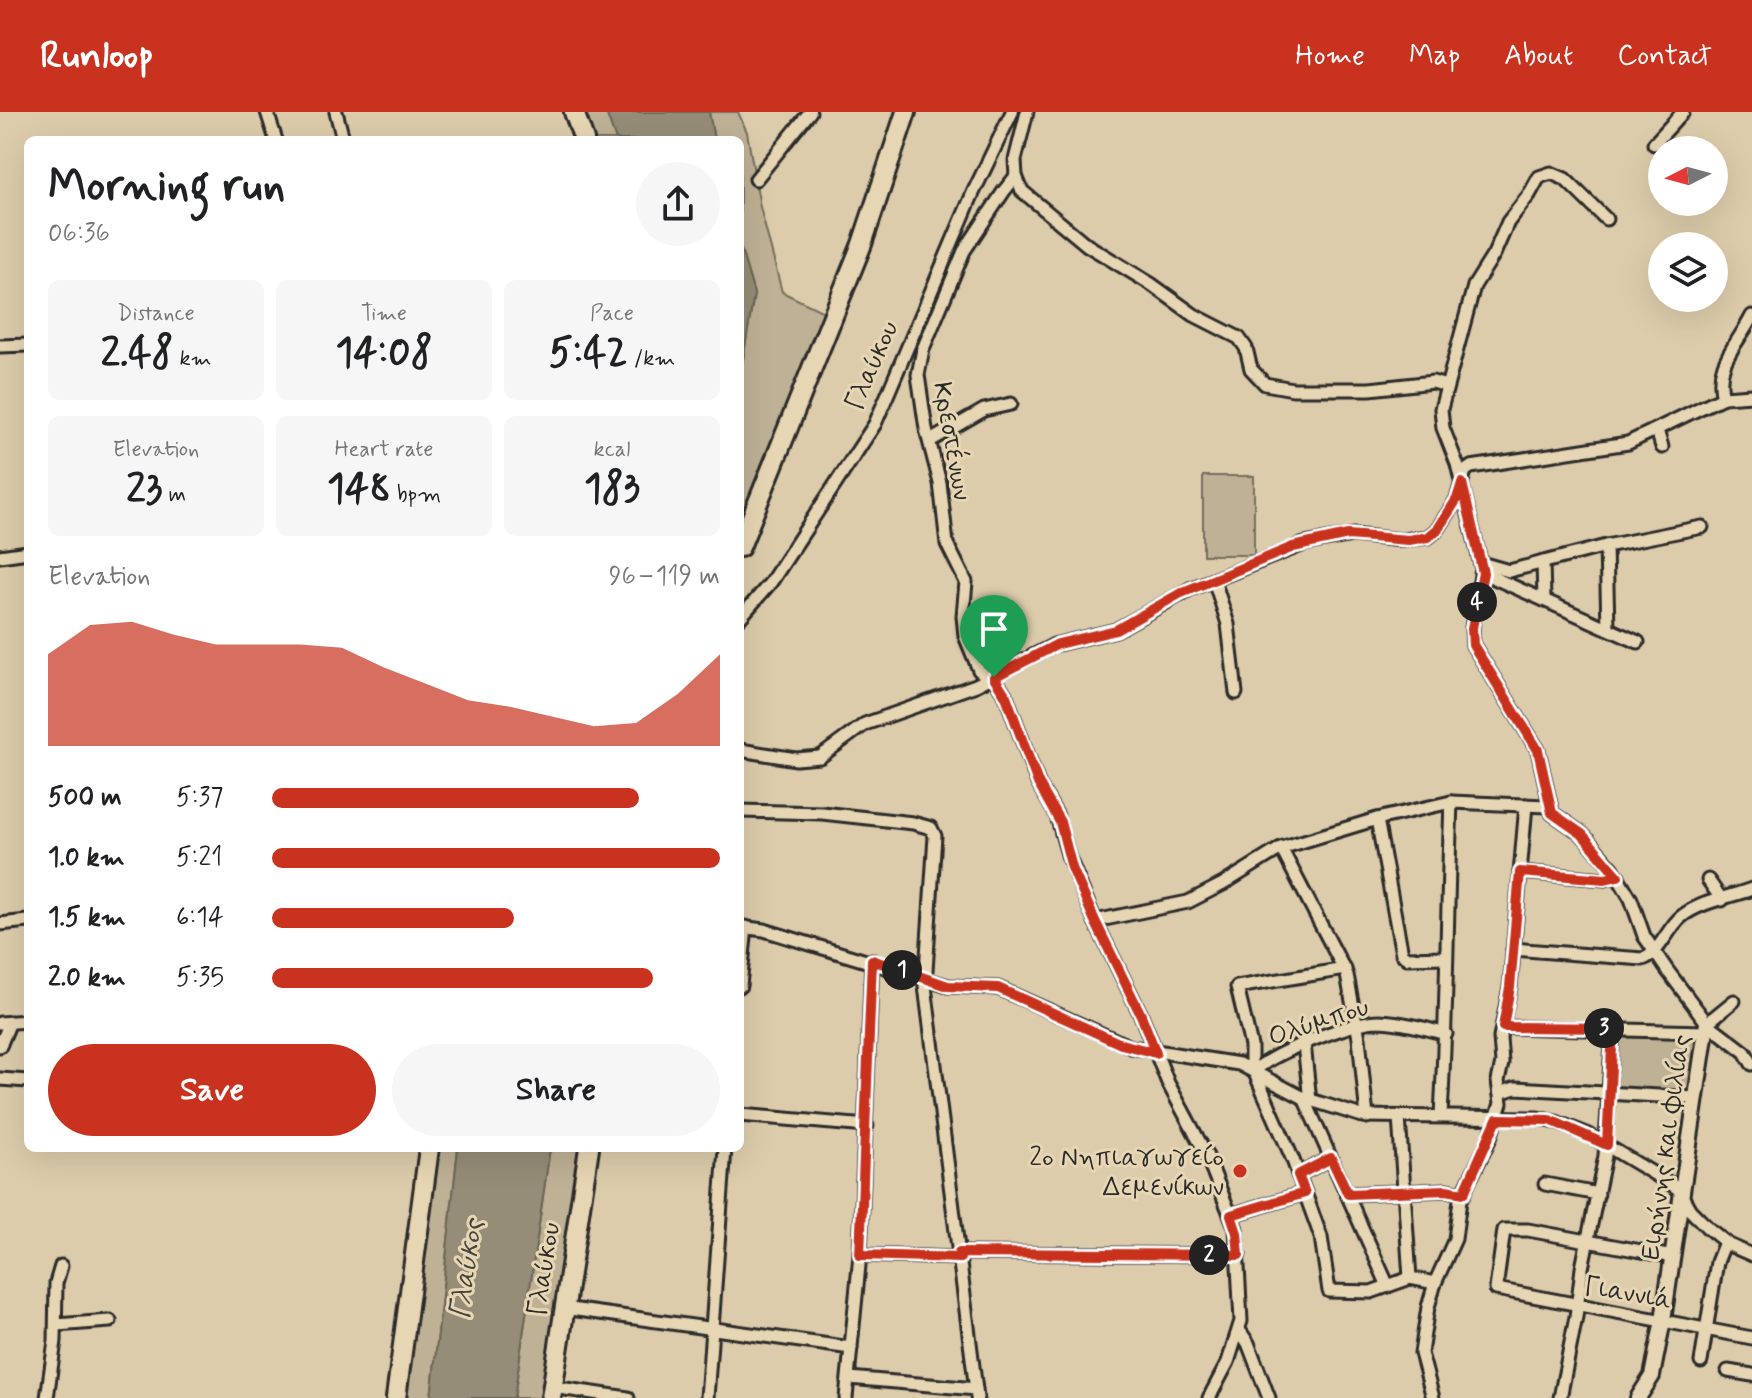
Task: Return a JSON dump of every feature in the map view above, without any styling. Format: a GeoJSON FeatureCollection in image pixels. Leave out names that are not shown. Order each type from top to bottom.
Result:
{"type":"FeatureCollection","features":[{"type":"Feature","properties":{"kind":"main road"},"geometry":{"type":"LineString","coordinates":[[574,112],[583,136]]}},
{"type":"Feature","properties":{"kind":"main road"},"geometry":{"type":"LineString","coordinates":[[744,537],[862,244],[906,112]]}},
{"type":"Feature","properties":{"kind":"main road"},"geometry":{"type":"LineString","coordinates":[[396,1398],[428,1152]]}},
{"type":"Feature","properties":{"kind":"main road","name":"Γλαύκου"},"geometry":{"type":"LineString","coordinates":[[552,1393],[588,1152]]}},
{"type":"Feature","properties":{"kind":"street"},"geometry":{"type":"LineString","coordinates":[[267,112],[275,136]]}},
{"type":"Feature","properties":{"kind":"street"},"geometry":{"type":"LineString","coordinates":[[336,112],[342,135]]}},
{"type":"Feature","properties":{"kind":"street"},"geometry":{"type":"LineString","coordinates":[[756,179],[810,112]]}},
{"type":"Feature","properties":{"kind":"street","name":"Γλαύκου"},"geometry":{"type":"LineString","coordinates":[[744,613],[771,582],[875,424],[973,193],[1012,112]]}},
{"type":"Feature","properties":{"kind":"street"},"geometry":{"type":"LineString","coordinates":[[1027,112],[1015,160],[1016,176],[1022,191],[1087,245],[1151,284],[1194,315],[1239,338],[1246,348],[1251,369],[1269,385],[1285,389],[1370,389],[1435,382],[1446,386]]}},
{"type":"Feature","properties":{"kind":"street"},"geometry":{"type":"LineString","coordinates":[[1661,136],[1683,112]]}},
{"type":"Feature","properties":{"kind":"street"},"geometry":{"type":"LineString","coordinates":[[1095,921],[1188,902],[1281,848],[1377,819],[1451,802],[1548,806],[1538,750],[1473,645],[1472,628],[1482,568],[1462,483],[1441,418],[1442,401],[1474,286],[1494,254],[1502,233],[1539,177],[1557,174],[1606,219]]}},
{"type":"Feature","properties":{"kind":"street","name":"Κρεστένων"},"geometry":{"type":"LineString","coordinates":[[1016,176],[964,251],[923,349],[918,375],[940,483],[947,544],[966,582],[965,636],[979,670],[992,678],[1006,696],[1038,783],[1060,822],[1072,868],[1141,1015],[1168,1083],[1206,1154],[1237,1233],[1242,1316],[1228,1362],[1209,1398]]}},
{"type":"Feature","properties":{"kind":"street"},"geometry":{"type":"LineString","coordinates":[[1723,397],[1721,372],[1727,356],[1752,316]]}},
{"type":"Feature","properties":{"kind":"street"},"geometry":{"type":"LineString","coordinates":[[1738,339],[1752,341]]}},
{"type":"Feature","properties":{"kind":"street"},"geometry":{"type":"LineString","coordinates":[[0,346],[24,345]]}},
{"type":"Feature","properties":{"kind":"street"},"geometry":{"type":"LineString","coordinates":[[744,751],[796,759],[815,758],[827,753],[865,724],[992,678],[1058,644],[1116,630],[1170,599],[1293,547],[1358,535],[1408,540],[1428,537],[1438,529],[1457,499],[1465,471],[1476,466],[1624,444],[1723,397],[1752,395]]}},
{"type":"Feature","properties":{"kind":"street"},"geometry":{"type":"LineString","coordinates":[[930,441],[984,410],[1011,404]]}},
{"type":"Feature","properties":{"kind":"street"},"geometry":{"type":"LineString","coordinates":[[1657,430],[1662,447]]}},
{"type":"Feature","properties":{"kind":"street"},"geometry":{"type":"LineString","coordinates":[[1482,568],[1506,571],[1606,546],[1702,527]]}},
{"type":"Feature","properties":{"kind":"street"},"geometry":{"type":"LineString","coordinates":[[1606,546],[1608,628]]}},
{"type":"Feature","properties":{"kind":"street"},"geometry":{"type":"LineString","coordinates":[[0,556],[24,553]]}},
{"type":"Feature","properties":{"kind":"street"},"geometry":{"type":"LineString","coordinates":[[1543,562],[1544,600]]}},
{"type":"Feature","properties":{"kind":"street"},"geometry":{"type":"LineString","coordinates":[[1482,568],[1638,642]]}},
{"type":"Feature","properties":{"kind":"street"},"geometry":{"type":"LineString","coordinates":[[1214,580],[1228,624],[1236,693]]}},
{"type":"Feature","properties":{"kind":"street"},"geometry":{"type":"LineString","coordinates":[[1441,1115],[1446,1034],[1445,957],[1451,802]]}},
{"type":"Feature","properties":{"kind":"street"},"geometry":{"type":"LineString","coordinates":[[1433,1398],[1421,1353],[1426,1318],[1435,1283],[1455,1239],[1459,1205],[1501,1103],[1498,1081],[1502,1065],[1500,1038],[1513,949],[1526,805]]}},
{"type":"Feature","properties":{"kind":"street","name":"Ειρήνης και Φιλίας"},"geometry":{"type":"LineString","coordinates":[[1548,806],[1556,818],[1582,834],[1618,876],[1654,952],[1706,1027],[1663,1320],[1652,1376],[1638,1398]]}},
{"type":"Feature","properties":{"kind":"street"},"geometry":{"type":"LineString","coordinates":[[744,811],[822,813],[913,823],[931,828],[935,843],[925,977],[977,1394],[849,1378]]}},
{"type":"Feature","properties":{"kind":"street"},"geometry":{"type":"LineString","coordinates":[[1377,819],[1402,954],[1407,958],[1445,957]]}},
{"type":"Feature","properties":{"kind":"street"},"geometry":{"type":"LineString","coordinates":[[1281,848],[1345,969],[1357,1026],[1367,1117]]}},
{"type":"Feature","properties":{"kind":"street"},"geometry":{"type":"LineString","coordinates":[[1520,872],[1605,879],[1618,876]]}},
{"type":"Feature","properties":{"kind":"street"},"geometry":{"type":"LineString","coordinates":[[1708,880],[1722,900]]}},
{"type":"Feature","properties":{"kind":"street"},"geometry":{"type":"LineString","coordinates":[[1513,949],[1634,960],[1648,958],[1681,917],[1752,889]]}},
{"type":"Feature","properties":{"kind":"street"},"geometry":{"type":"LineString","coordinates":[[0,924],[24,921]]}},
{"type":"Feature","properties":{"kind":"street"},"geometry":{"type":"LineString","coordinates":[[744,927],[872,960],[948,986],[998,988],[1121,1044],[1156,1053],[1226,1062],[1254,1071],[1267,1081],[1307,1100],[1367,1117],[1441,1115],[1550,1120],[1607,1145],[1675,1186],[1692,1213],[1725,1242],[1752,1255]]}},
{"type":"Feature","properties":{"kind":"street"},"geometry":{"type":"LineString","coordinates":[[846,1398],[860,1255],[872,960]]}},
{"type":"Feature","properties":{"kind":"street"},"geometry":{"type":"LineString","coordinates":[[1345,969],[1237,987],[1254,1071],[1322,1241],[1329,1291],[1371,1292],[1410,1278],[1435,1283]]}},
{"type":"Feature","properties":{"kind":"street"},"geometry":{"type":"LineString","coordinates":[[1706,1027],[1734,1001]]}},
{"type":"Feature","properties":{"kind":"street","name":"Ολύμπου"},"geometry":{"type":"LineString","coordinates":[[1254,1071],[1270,1059],[1304,1044],[1374,1021],[1446,1034]]}},
{"type":"Feature","properties":{"kind":"street"},"geometry":{"type":"LineString","coordinates":[[0,1046],[5,1023]]}},
{"type":"Feature","properties":{"kind":"street"},"geometry":{"type":"LineString","coordinates":[[1503,1027],[1706,1027],[1745,1052],[1752,1064]]}},
{"type":"Feature","properties":{"kind":"street"},"geometry":{"type":"LineString","coordinates":[[1560,1398],[1607,1145],[1613,1028]]}},
{"type":"Feature","properties":{"kind":"street"},"geometry":{"type":"LineString","coordinates":[[1304,1044],[1307,1100],[1388,1286]]}},
{"type":"Feature","properties":{"kind":"street"},"geometry":{"type":"LineString","coordinates":[[0,1079],[24,1081]]}},
{"type":"Feature","properties":{"kind":"street"},"geometry":{"type":"LineString","coordinates":[[1500,1093],[1515,1088],[1695,1098]]}},
{"type":"Feature","properties":{"kind":"street"},"geometry":{"type":"LineString","coordinates":[[744,1115],[867,1126]]}},
{"type":"Feature","properties":{"kind":"street"},"geometry":{"type":"LineString","coordinates":[[1399,1117],[1410,1278]]}},
{"type":"Feature","properties":{"kind":"street"},"geometry":{"type":"LineString","coordinates":[[707,1398],[725,1152]]}},
{"type":"Feature","properties":{"kind":"street"},"geometry":{"type":"LineString","coordinates":[[1298,1175],[1331,1158]]}},
{"type":"Feature","properties":{"kind":"street"},"geometry":{"type":"LineString","coordinates":[[1545,1184],[1598,1194]]}},
{"type":"Feature","properties":{"kind":"street"},"geometry":{"type":"LineString","coordinates":[[1348,1194],[1446,1190],[1464,1193]]}},
{"type":"Feature","properties":{"kind":"street"},"geometry":{"type":"LineString","coordinates":[[1231,1215],[1305,1193]]}},
{"type":"Feature","properties":{"kind":"street","name":"Γιαννιά"},"geometry":{"type":"LineString","coordinates":[[1587,1242],[1528,1230],[1504,1230],[1496,1289],[1752,1338]]}},
{"type":"Feature","properties":{"kind":"street"},"geometry":{"type":"LineString","coordinates":[[1587,1242],[1673,1257]]}},
{"type":"Feature","properties":{"kind":"street"},"geometry":{"type":"LineString","coordinates":[[1701,1362],[1717,1262],[1725,1242]]}},
{"type":"Feature","properties":{"kind":"street"},"geometry":{"type":"LineString","coordinates":[[860,1255],[1239,1255]]}},
{"type":"Feature","properties":{"kind":"street"},"geometry":{"type":"LineString","coordinates":[[47,1398],[56,1325],[56,1289],[61,1266]]}},
{"type":"Feature","properties":{"kind":"street"},"geometry":{"type":"LineString","coordinates":[[563,1308],[851,1348]]}},
{"type":"Feature","properties":{"kind":"street"},"geometry":{"type":"LineString","coordinates":[[56,1325],[110,1321]]}},
{"type":"Feature","properties":{"kind":"street"},"geometry":{"type":"LineString","coordinates":[[1239,1330],[1248,1343],[1269,1398]]}},
{"type":"Feature","properties":{"kind":"street"},"geometry":{"type":"LineString","coordinates":[[1728,1371],[1752,1375]]}},
{"type":"Feature","properties":{"kind":"street"},"geometry":{"type":"LineString","coordinates":[[552,1393],[628,1398]]}},
{"type":"Feature","properties":{"kind":"shaded area"},"geometry":{"type":"Polygon","coordinates":[[[586,112],[606,112],[615,136],[593,136],[586,112]]]}},
{"type":"Feature","properties":{"kind":"shaded area"},"geometry":{"type":"Polygon","coordinates":[[[709,112],[738,112],[747,132],[760,207],[782,292],[826,313],[744,512],[744,353],[754,294],[744,260],[744,136],[713,136],[709,112]]]}},
{"type":"Feature","properties":{"kind":"shaded area"},"geometry":{"type":"Polygon","coordinates":[[[1203,476],[1254,476],[1254,555],[1203,555],[1203,476]]]}},
{"type":"Feature","properties":{"kind":"shaded area"},"geometry":{"type":"Polygon","coordinates":[[[1617,1032],[1697,1035],[1688,1093],[1613,1088],[1617,1032]]]}},
{"type":"Feature","properties":{"kind":"shaded area"},"geometry":{"type":"Polygon","coordinates":[[[435,1152],[458,1152],[431,1398],[404,1398],[435,1152]]]}},
{"type":"Feature","properties":{"kind":"shaded area"},"geometry":{"type":"Polygon","coordinates":[[[549,1152],[581,1152],[544,1398],[514,1398],[549,1152]]]}},
{"type":"Feature","properties":{"kind":"water"},"geometry":{"type":"Polygon","coordinates":[[[606,112],[709,112],[713,136],[615,136],[606,112]]]}},
{"type":"Feature","properties":{"kind":"water"},"geometry":{"type":"Polygon","coordinates":[[[744,260],[754,294],[744,353],[744,260]]]}},
{"type":"Feature","properties":{"kind":"water","name":"Γλαύκος"},"geometry":{"type":"Polygon","coordinates":[[[458,1152],[549,1152],[514,1398],[431,1398],[458,1152]]]}},
{"type":"Feature","properties":{"kind":"place","name":"2ο Νηπιαγωγείο Δεμενίκων"},"geometry":{"type":"Point","coordinates":[1240,1171]}},
{"type":"Feature","properties":{"kind":"route"},"geometry":{"type":"LineString","coordinates":[[1462,483],[1483,573],[1472,628],[1473,645],[1538,750],[1552,813],[1582,834],[1618,876],[1605,879],[1520,872],[1510,987],[1503,1027],[1613,1028],[1607,1145],[1550,1120],[1497,1119],[1464,1193],[1446,1190],[1348,1194],[1331,1158],[1298,1175],[1305,1193],[1231,1215],[1239,1255],[959,1253],[960,1258],[860,1255],[872,960],[948,986],[998,988],[1121,1044],[1156,1053],[1072,868],[1060,822],[1038,783],[1006,696],[994,677],[1058,644],[1116,630],[1181,593],[1293,547],[1348,535],[1408,540],[1428,537],[1438,529],[1457,499],[1462,483]]}}]}
